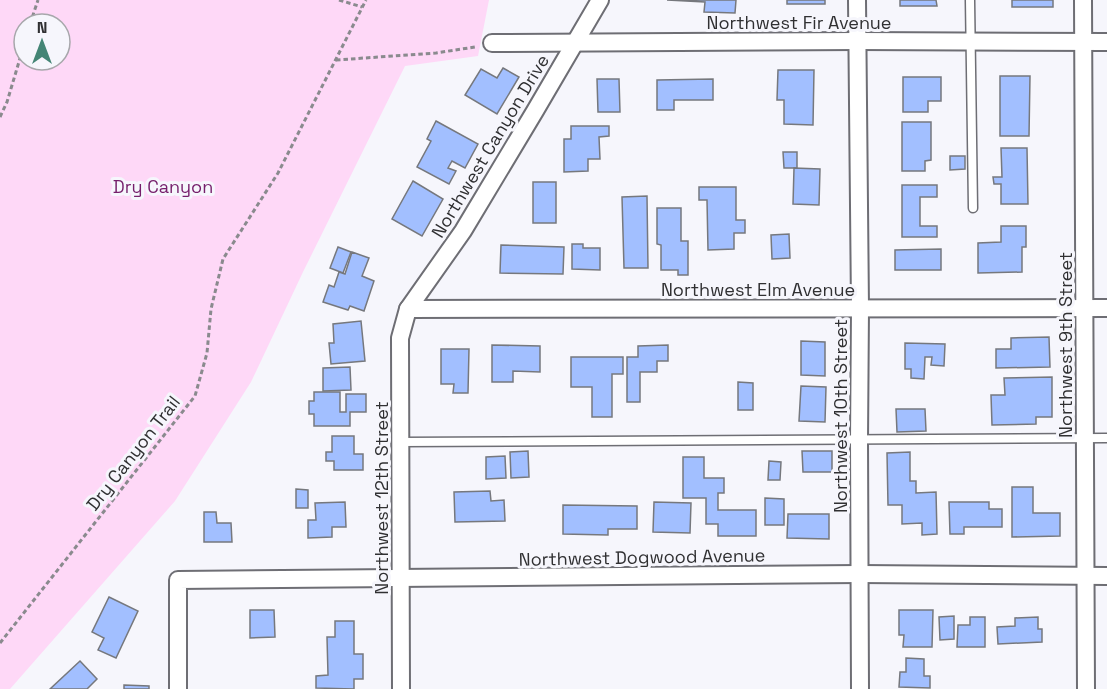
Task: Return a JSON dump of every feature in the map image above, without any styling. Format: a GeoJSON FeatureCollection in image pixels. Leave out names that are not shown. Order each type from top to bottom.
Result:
{"type":"FeatureCollection","features":[{"type":"Feature","properties":{"kind":"street","name":"Northwest Canyon Drive"},"geometry":{"type":"LineString","coordinates":[[408,309],[463,231],[600,0]]}},
{"type":"Feature","properties":{"kind":"street","name":"Northwest 10th Street"},"geometry":{"type":"LineString","coordinates":[[857,0],[860,689]]}},
{"type":"Feature","properties":{"kind":"street","name":"Northwest 9th Street"},"geometry":{"type":"LineString","coordinates":[[1083,0],[1086,689]]}},
{"type":"Feature","properties":{"kind":"street","name":"Northwest Fir Avenue"},"geometry":{"type":"LineString","coordinates":[[492,43],[1107,42]]}},
{"type":"Feature","properties":{"kind":"street","name":"Northwest Elm Avenue"},"geometry":{"type":"LineString","coordinates":[[408,309],[1107,308]]}},
{"type":"Feature","properties":{"kind":"street","name":"Northwest 12th Street"},"geometry":{"type":"LineString","coordinates":[[401,689],[399,338],[408,309]]}},
{"type":"Feature","properties":{"kind":"street","name":"Northwest Dogwood Avenue"},"geometry":{"type":"LineString","coordinates":[[178,689],[178,580],[860,574],[1107,576]]}},
{"type":"Feature","properties":{"kind":"lane"},"geometry":{"type":"LineString","coordinates":[[970,0],[973,208]]}},
{"type":"Feature","properties":{"kind":"lane"},"geometry":{"type":"LineString","coordinates":[[400,442],[1107,438]]}},
{"type":"Feature","properties":{"kind":"path"},"geometry":{"type":"LineString","coordinates":[[339,0],[362,7]]}},
{"type":"Feature","properties":{"kind":"path","name":"Dry Canyon Trail"},"geometry":{"type":"LineString","coordinates":[[0,643],[195,396],[207,353],[211,309],[223,259],[278,173],[366,0]]}},
{"type":"Feature","properties":{"kind":"path"},"geometry":{"type":"LineString","coordinates":[[335,60],[436,53],[492,43]]}},
{"type":"Feature","properties":{"kind":"path"},"geometry":{"type":"LineString","coordinates":[[0,117],[16,72]]}},
{"type":"Feature","properties":{"kind":"green space","name":"Dry Canyon"},"geometry":{"type":"Polygon","coordinates":[[[0,0],[489,0],[478,56],[405,66],[251,382],[175,501],[10,689],[0,689],[0,0]]]}},
{"type":"Feature","properties":{"kind":"building"},"geometry":{"type":"Polygon","coordinates":[[[667,0],[736,0],[735,13],[704,12],[705,2],[667,0]]]}},
{"type":"Feature","properties":{"kind":"building"},"geometry":{"type":"Polygon","coordinates":[[[787,0],[825,0],[825,4],[787,4],[787,0]]]}},
{"type":"Feature","properties":{"kind":"building"},"geometry":{"type":"Polygon","coordinates":[[[900,0],[936,0],[937,6],[900,6],[900,0]]]}},
{"type":"Feature","properties":{"kind":"building"},"geometry":{"type":"Polygon","coordinates":[[[1012,0],[1053,0],[1053,7],[1012,7],[1012,0]]]}},
{"type":"Feature","properties":{"kind":"building"},"geometry":{"type":"Polygon","coordinates":[[[503,68],[519,77],[497,114],[465,95],[481,69],[497,78],[503,68]]]}},
{"type":"Feature","properties":{"kind":"building"},"geometry":{"type":"Polygon","coordinates":[[[778,70],[814,70],[813,125],[784,124],[784,100],[777,100],[778,70]]]}},
{"type":"Feature","properties":{"kind":"building"},"geometry":{"type":"Polygon","coordinates":[[[1000,76],[1030,76],[1029,136],[1000,136],[1000,76]]]}},
{"type":"Feature","properties":{"kind":"building"},"geometry":{"type":"Polygon","coordinates":[[[903,77],[941,77],[941,101],[928,101],[928,112],[903,112],[903,77]]]}},
{"type":"Feature","properties":{"kind":"building"},"geometry":{"type":"Polygon","coordinates":[[[597,79],[619,79],[620,112],[598,112],[597,79]]]}},
{"type":"Feature","properties":{"kind":"building"},"geometry":{"type":"Polygon","coordinates":[[[713,79],[713,100],[674,100],[674,110],[657,110],[657,80],[713,79]]]}},
{"type":"Feature","properties":{"kind":"building"},"geometry":{"type":"Polygon","coordinates":[[[436,121],[478,144],[465,168],[452,161],[448,168],[456,171],[449,184],[417,167],[431,141],[427,139],[436,121]]]}},
{"type":"Feature","properties":{"kind":"building"},"geometry":{"type":"Polygon","coordinates":[[[902,122],[931,122],[931,160],[925,161],[925,171],[902,171],[902,122]]]}},
{"type":"Feature","properties":{"kind":"building"},"geometry":{"type":"Polygon","coordinates":[[[571,126],[609,126],[609,136],[599,137],[600,159],[588,159],[588,171],[564,172],[564,139],[571,139],[571,126]]]}},
{"type":"Feature","properties":{"kind":"building"},"geometry":{"type":"Polygon","coordinates":[[[1001,148],[1027,148],[1028,204],[1001,204],[1001,184],[994,184],[993,177],[1002,177],[1001,148]]]}},
{"type":"Feature","properties":{"kind":"building"},"geometry":{"type":"Polygon","coordinates":[[[783,152],[797,152],[797,168],[784,168],[783,152]]]}},
{"type":"Feature","properties":{"kind":"building"},"geometry":{"type":"Polygon","coordinates":[[[950,156],[965,156],[965,169],[950,170],[950,156]]]}},
{"type":"Feature","properties":{"kind":"building"},"geometry":{"type":"Polygon","coordinates":[[[794,168],[820,169],[819,205],[793,204],[794,168]]]}},
{"type":"Feature","properties":{"kind":"building"},"geometry":{"type":"Polygon","coordinates":[[[413,181],[443,199],[422,236],[392,219],[413,181]]]}},
{"type":"Feature","properties":{"kind":"building"},"geometry":{"type":"Polygon","coordinates":[[[533,182],[556,182],[556,223],[533,223],[533,182]]]}},
{"type":"Feature","properties":{"kind":"building"},"geometry":{"type":"Polygon","coordinates":[[[902,185],[937,185],[937,197],[920,197],[920,226],[937,226],[937,237],[902,237],[902,185]]]}},
{"type":"Feature","properties":{"kind":"building"},"geometry":{"type":"Polygon","coordinates":[[[699,187],[736,187],[736,220],[745,220],[745,233],[734,233],[734,249],[708,250],[707,200],[699,200],[699,187]]]}},
{"type":"Feature","properties":{"kind":"building"},"geometry":{"type":"Polygon","coordinates":[[[647,196],[648,268],[624,268],[622,197],[647,196]]]}},
{"type":"Feature","properties":{"kind":"building"},"geometry":{"type":"Polygon","coordinates":[[[657,208],[681,208],[681,241],[688,241],[688,275],[678,275],[678,270],[661,270],[661,245],[657,244],[657,208]]]}},
{"type":"Feature","properties":{"kind":"building"},"geometry":{"type":"Polygon","coordinates":[[[1001,226],[1026,226],[1026,247],[1022,247],[1022,272],[978,273],[978,243],[1001,242],[1001,226]]]}},
{"type":"Feature","properties":{"kind":"building"},"geometry":{"type":"Polygon","coordinates":[[[789,234],[790,258],[772,259],[771,235],[789,234]]]}},
{"type":"Feature","properties":{"kind":"building"},"geometry":{"type":"Polygon","coordinates":[[[572,244],[583,244],[583,248],[600,248],[600,270],[572,269],[572,244]]]}},
{"type":"Feature","properties":{"kind":"building"},"geometry":{"type":"Polygon","coordinates":[[[501,245],[564,247],[563,274],[500,273],[501,245]]]}},
{"type":"Feature","properties":{"kind":"building"},"geometry":{"type":"Polygon","coordinates":[[[338,247],[351,252],[343,273],[330,268],[338,247]]]}},
{"type":"Feature","properties":{"kind":"building"},"geometry":{"type":"Polygon","coordinates":[[[941,249],[941,270],[895,270],[895,250],[941,249]]]}},
{"type":"Feature","properties":{"kind":"building"},"geometry":{"type":"Polygon","coordinates":[[[352,252],[369,258],[362,276],[374,281],[364,311],[350,306],[348,310],[323,302],[329,285],[334,287],[339,272],[345,274],[352,252]]]}},
{"type":"Feature","properties":{"kind":"building"},"geometry":{"type":"Polygon","coordinates":[[[361,321],[365,361],[331,364],[329,343],[334,343],[333,324],[361,321]]]}},
{"type":"Feature","properties":{"kind":"building"},"geometry":{"type":"Polygon","coordinates":[[[1049,337],[1050,367],[996,368],[996,349],[1011,349],[1011,338],[1049,337]]]}},
{"type":"Feature","properties":{"kind":"building"},"geometry":{"type":"Polygon","coordinates":[[[801,341],[825,342],[825,376],[801,375],[801,341]]]}},
{"type":"Feature","properties":{"kind":"building"},"geometry":{"type":"Polygon","coordinates":[[[905,343],[945,344],[944,366],[931,365],[932,357],[925,357],[924,379],[911,378],[911,369],[905,369],[905,343]]]}},
{"type":"Feature","properties":{"kind":"building"},"geometry":{"type":"Polygon","coordinates":[[[492,345],[540,346],[540,372],[513,371],[513,382],[492,382],[492,345]]]}},
{"type":"Feature","properties":{"kind":"building"},"geometry":{"type":"Polygon","coordinates":[[[668,345],[668,361],[657,361],[657,372],[640,372],[640,402],[627,402],[627,357],[638,357],[638,346],[668,345]]]}},
{"type":"Feature","properties":{"kind":"building"},"geometry":{"type":"Polygon","coordinates":[[[441,349],[469,349],[468,393],[453,393],[454,384],[441,384],[441,349]]]}},
{"type":"Feature","properties":{"kind":"building"},"geometry":{"type":"Polygon","coordinates":[[[571,357],[623,357],[623,374],[612,374],[612,417],[592,417],[592,387],[571,387],[571,357]]]}},
{"type":"Feature","properties":{"kind":"building"},"geometry":{"type":"Polygon","coordinates":[[[350,367],[351,390],[323,391],[323,368],[350,367]]]}},
{"type":"Feature","properties":{"kind":"building"},"geometry":{"type":"Polygon","coordinates":[[[1052,377],[1052,417],[1036,417],[1036,424],[992,425],[991,395],[1005,395],[1004,378],[1052,377]]]}},
{"type":"Feature","properties":{"kind":"building"},"geometry":{"type":"Polygon","coordinates":[[[738,382],[753,383],[753,410],[738,410],[738,382]]]}},
{"type":"Feature","properties":{"kind":"building"},"geometry":{"type":"Polygon","coordinates":[[[801,386],[826,387],[825,422],[799,421],[801,386]]]}},
{"type":"Feature","properties":{"kind":"building"},"geometry":{"type":"Polygon","coordinates":[[[314,392],[340,392],[340,412],[346,412],[346,394],[366,394],[366,412],[350,412],[350,426],[314,426],[314,414],[309,414],[309,401],[314,401],[314,392]]]}},
{"type":"Feature","properties":{"kind":"building"},"geometry":{"type":"Polygon","coordinates":[[[896,409],[925,409],[926,431],[897,432],[896,409]]]}},
{"type":"Feature","properties":{"kind":"building"},"geometry":{"type":"Polygon","coordinates":[[[332,436],[354,436],[354,454],[363,454],[363,470],[334,470],[334,461],[326,461],[326,452],[332,452],[332,436]]]}},
{"type":"Feature","properties":{"kind":"building"},"geometry":{"type":"Polygon","coordinates":[[[528,451],[529,477],[511,478],[510,452],[528,451]]]}},
{"type":"Feature","properties":{"kind":"building"},"geometry":{"type":"Polygon","coordinates":[[[802,451],[832,451],[832,472],[803,472],[802,451]]]}},
{"type":"Feature","properties":{"kind":"building"},"geometry":{"type":"Polygon","coordinates":[[[910,452],[910,481],[916,481],[916,493],[936,492],[937,534],[922,535],[922,523],[902,524],[902,505],[888,505],[887,453],[910,452]]]}},
{"type":"Feature","properties":{"kind":"building"},"geometry":{"type":"Polygon","coordinates":[[[505,456],[506,478],[486,479],[486,457],[505,456]]]}},
{"type":"Feature","properties":{"kind":"building"},"geometry":{"type":"Polygon","coordinates":[[[683,457],[704,457],[704,478],[724,478],[724,493],[718,493],[718,510],[756,510],[756,536],[718,536],[718,524],[706,524],[706,498],[683,498],[683,457]]]}},
{"type":"Feature","properties":{"kind":"building"},"geometry":{"type":"Polygon","coordinates":[[[769,461],[781,462],[780,480],[768,480],[769,461]]]}},
{"type":"Feature","properties":{"kind":"building"},"geometry":{"type":"Polygon","coordinates":[[[1012,487],[1033,487],[1033,513],[1060,513],[1060,536],[1012,537],[1012,487]]]}},
{"type":"Feature","properties":{"kind":"building"},"geometry":{"type":"Polygon","coordinates":[[[296,489],[308,490],[308,508],[296,508],[296,489]]]}},
{"type":"Feature","properties":{"kind":"building"},"geometry":{"type":"Polygon","coordinates":[[[490,491],[491,501],[504,500],[505,521],[455,522],[454,492],[490,491]]]}},
{"type":"Feature","properties":{"kind":"building"},"geometry":{"type":"Polygon","coordinates":[[[765,498],[784,499],[784,525],[765,525],[765,498]]]}},
{"type":"Feature","properties":{"kind":"building"},"geometry":{"type":"Polygon","coordinates":[[[345,502],[346,527],[332,527],[332,537],[308,538],[308,520],[316,520],[315,503],[345,502]]]}},
{"type":"Feature","properties":{"kind":"building"},"geometry":{"type":"Polygon","coordinates":[[[654,502],[691,503],[690,533],[653,532],[654,502]]]}},
{"type":"Feature","properties":{"kind":"building"},"geometry":{"type":"Polygon","coordinates":[[[949,502],[989,502],[989,509],[1002,509],[1002,527],[964,527],[964,534],[950,534],[949,502]]]}},
{"type":"Feature","properties":{"kind":"building"},"geometry":{"type":"Polygon","coordinates":[[[563,505],[637,506],[637,529],[608,529],[608,535],[563,534],[563,505]]]}},
{"type":"Feature","properties":{"kind":"building"},"geometry":{"type":"Polygon","coordinates":[[[204,512],[216,512],[217,523],[231,523],[232,542],[204,542],[204,512]]]}},
{"type":"Feature","properties":{"kind":"building"},"geometry":{"type":"Polygon","coordinates":[[[788,514],[829,514],[829,539],[787,538],[788,514]]]}},
{"type":"Feature","properties":{"kind":"building"},"geometry":{"type":"Polygon","coordinates":[[[109,597],[138,611],[116,658],[98,650],[104,638],[92,632],[109,597]]]}},
{"type":"Feature","properties":{"kind":"building"},"geometry":{"type":"Polygon","coordinates":[[[250,610],[274,610],[275,637],[250,638],[250,610]]]}},
{"type":"Feature","properties":{"kind":"building"},"geometry":{"type":"Polygon","coordinates":[[[899,610],[933,610],[932,647],[903,647],[904,635],[899,635],[899,610]]]}},
{"type":"Feature","properties":{"kind":"building"},"geometry":{"type":"Polygon","coordinates":[[[954,616],[954,639],[940,640],[939,617],[954,616]]]}},
{"type":"Feature","properties":{"kind":"building"},"geometry":{"type":"Polygon","coordinates":[[[970,617],[985,617],[985,647],[957,647],[958,625],[970,625],[970,617]]]}},
{"type":"Feature","properties":{"kind":"building"},"geometry":{"type":"Polygon","coordinates":[[[1038,617],[1038,629],[1042,629],[1042,642],[998,644],[997,627],[1015,626],[1015,618],[1038,617]]]}},
{"type":"Feature","properties":{"kind":"building"},"geometry":{"type":"Polygon","coordinates":[[[335,621],[354,621],[354,654],[363,654],[363,679],[354,679],[354,689],[316,688],[316,676],[328,675],[327,637],[335,637],[335,621]]]}},
{"type":"Feature","properties":{"kind":"building"},"geometry":{"type":"Polygon","coordinates":[[[906,658],[924,659],[924,676],[930,676],[930,688],[899,687],[900,672],[906,672],[906,658]]]}},
{"type":"Feature","properties":{"kind":"building"},"geometry":{"type":"Polygon","coordinates":[[[80,661],[97,679],[87,689],[50,689],[80,661]]]}},
{"type":"Feature","properties":{"kind":"building"},"geometry":{"type":"Polygon","coordinates":[[[124,685],[149,686],[149,689],[124,689],[124,685]]]}}]}
